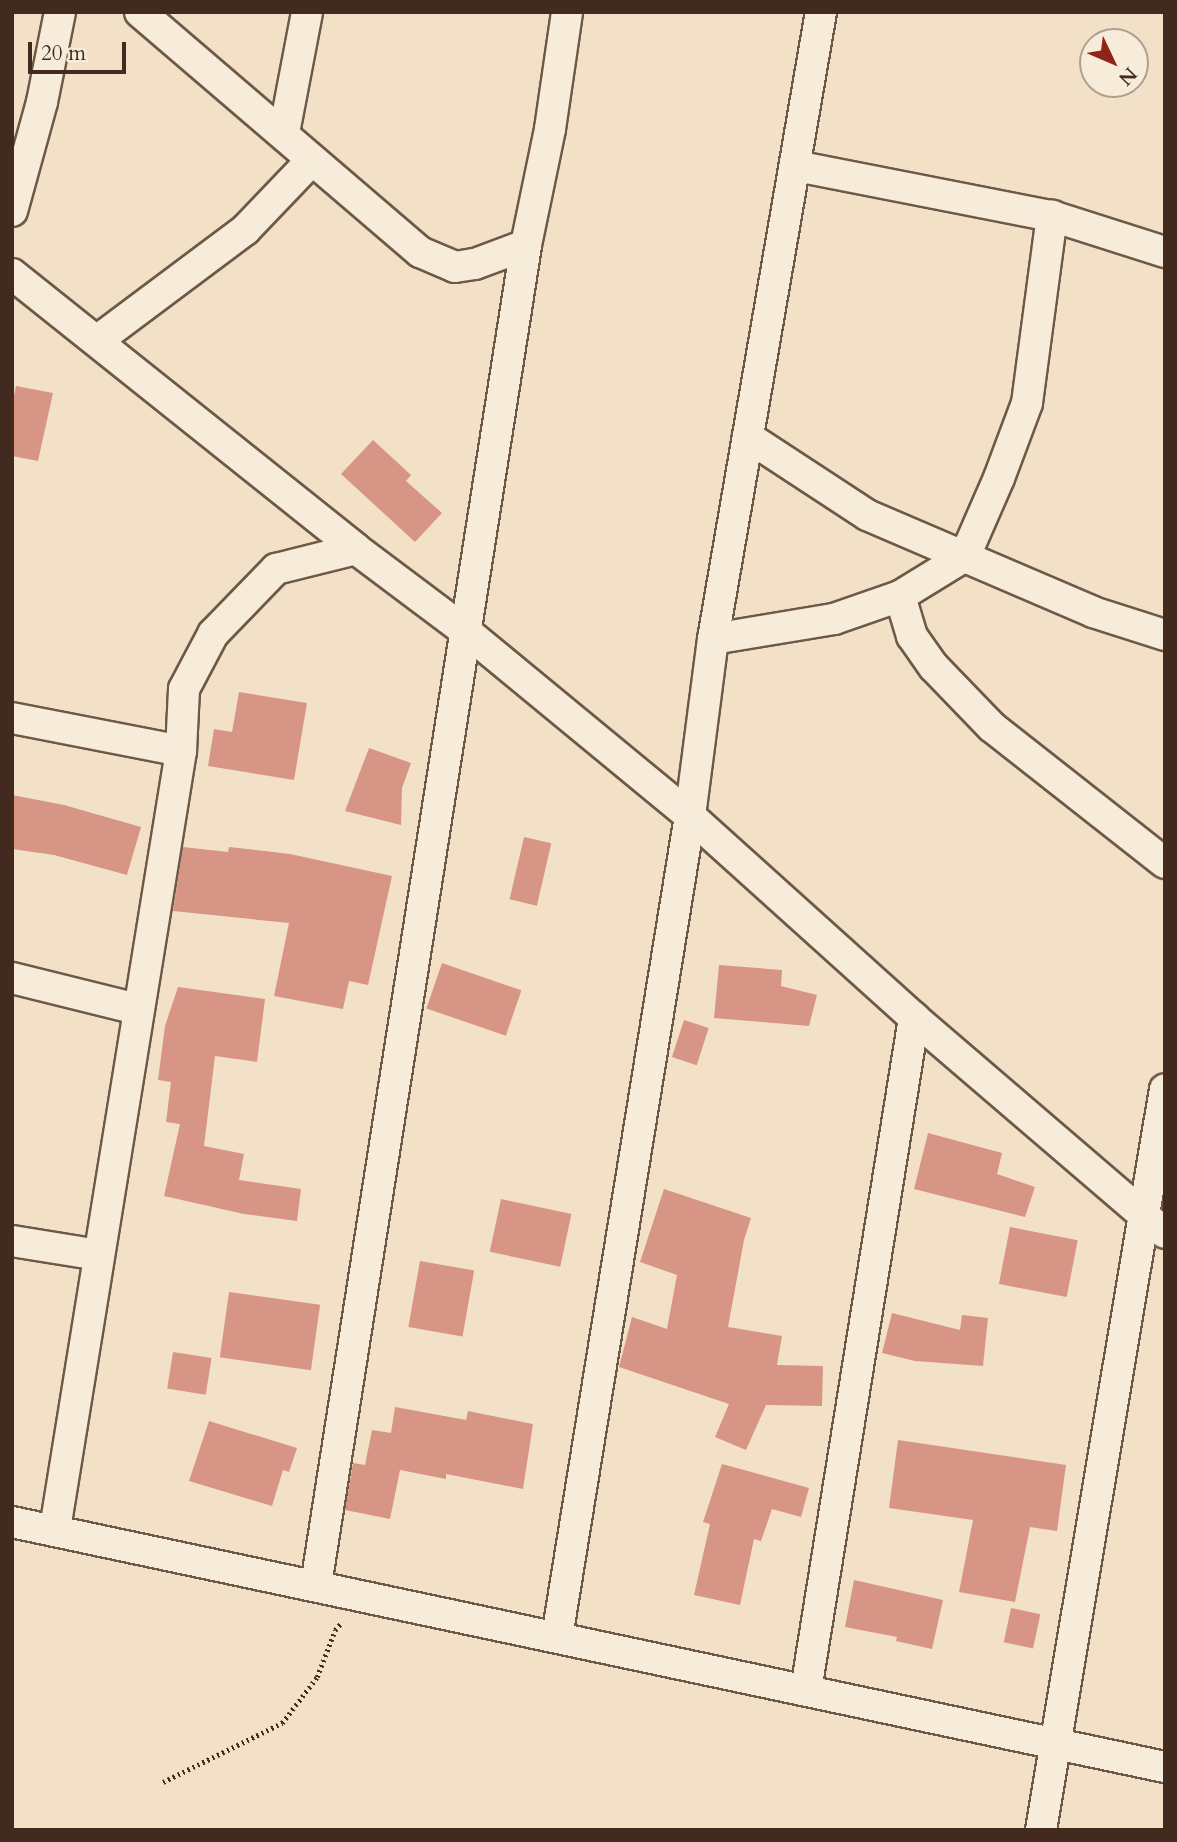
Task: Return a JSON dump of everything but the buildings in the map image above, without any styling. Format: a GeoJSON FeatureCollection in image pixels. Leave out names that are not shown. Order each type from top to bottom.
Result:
{"type":"FeatureCollection","features":[{"type":"Feature","properties":{"kind":"street"},"geometry":{"type":"LineString","coordinates":[[12,211],[42,102],[60,12]]}},
{"type":"Feature","properties":{"kind":"street"},"geometry":{"type":"LineString","coordinates":[[140,12],[420,252],[447,266],[474,264],[526,245]]}},
{"type":"Feature","properties":{"kind":"street"},"geometry":{"type":"LineString","coordinates":[[284,133],[307,12]]}},
{"type":"Feature","properties":{"kind":"street"},"geometry":{"type":"LineString","coordinates":[[316,1585],[468,633],[526,245],[550,129],[567,12]]}},
{"type":"Feature","properties":{"kind":"street"},"geometry":{"type":"LineString","coordinates":[[556,1637],[690,816],[713,639],[821,12]]}},
{"type":"Feature","properties":{"kind":"street"},"geometry":{"type":"LineString","coordinates":[[98,340],[245,230],[312,160]]}},
{"type":"Feature","properties":{"kind":"street"},"geometry":{"type":"LineString","coordinates":[[796,166],[1052,216],[1165,252]]}},
{"type":"Feature","properties":{"kind":"street"},"geometry":{"type":"LineString","coordinates":[[713,639],[834,620],[900,596],[965,556],[999,478],[1027,403],[1052,216]]}},
{"type":"Feature","properties":{"kind":"street"},"geometry":{"type":"LineString","coordinates":[[12,274],[59,314],[98,340],[356,549],[468,633],[690,816],[914,1018],[1155,1225]]}},
{"type":"Feature","properties":{"kind":"street"},"geometry":{"type":"LineString","coordinates":[[748,437],[867,515],[1093,612],[1165,635]]}},
{"type":"Feature","properties":{"kind":"street"},"geometry":{"type":"LineString","coordinates":[[55,1529],[137,1009],[181,751],[184,689],[213,634],[276,569],[356,549]]}},
{"type":"Feature","properties":{"kind":"street"},"geometry":{"type":"LineString","coordinates":[[900,596],[912,636],[934,667],[992,727],[1165,863]]}},
{"type":"Feature","properties":{"kind":"street"},"geometry":{"type":"LineString","coordinates":[[12,718],[181,751]]}},
{"type":"Feature","properties":{"kind":"street"},"geometry":{"type":"LineString","coordinates":[[12,978],[137,1009]]}},
{"type":"Feature","properties":{"kind":"street"},"geometry":{"type":"LineString","coordinates":[[806,1690],[914,1018]]}},
{"type":"Feature","properties":{"kind":"street"},"geometry":{"type":"LineString","coordinates":[[1041,1830],[1055,1744],[1155,1225],[1165,1089]]}},
{"type":"Feature","properties":{"kind":"street"},"geometry":{"type":"LineString","coordinates":[[12,1241],[98,1255]]}},
{"type":"Feature","properties":{"kind":"street"},"geometry":{"type":"LineString","coordinates":[[12,1522],[1165,1767]]}},
{"type":"Feature","properties":{"kind":"path"},"geometry":{"type":"LineString","coordinates":[[163,1782],[282,1723],[317,1677],[335,1630],[367,1596]]}}]}
